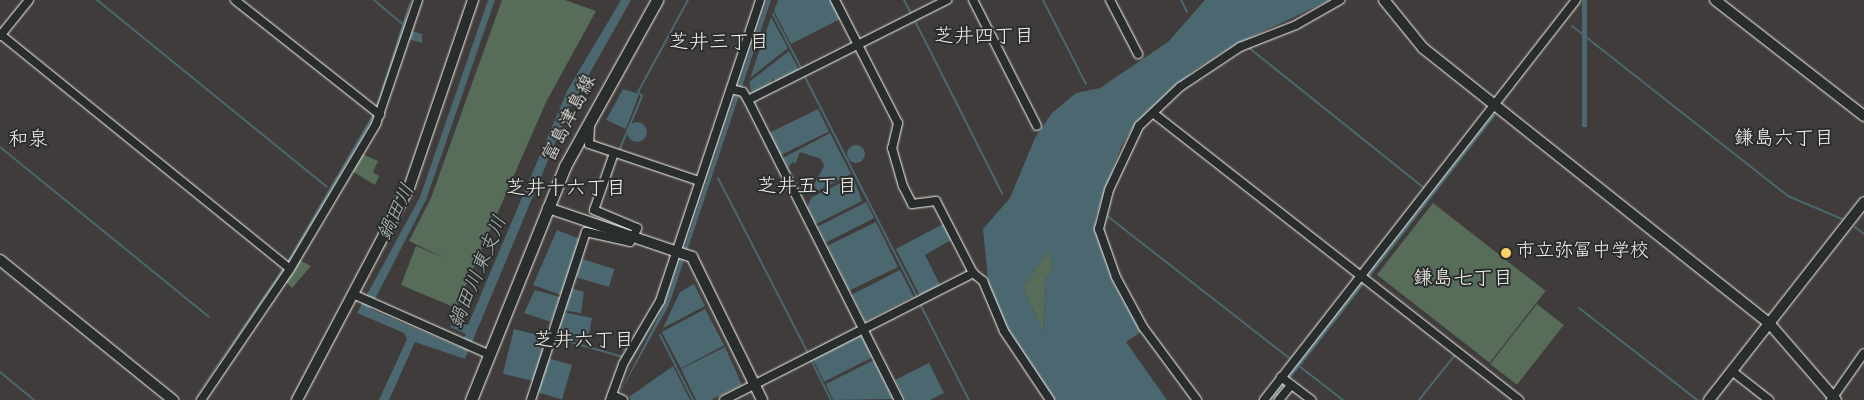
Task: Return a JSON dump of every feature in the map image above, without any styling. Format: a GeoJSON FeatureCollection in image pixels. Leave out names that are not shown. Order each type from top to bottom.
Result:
{"type":"FeatureCollection","features":[{"type":"Feature","properties":{"kind":"main road","name":"富島津島線"},"geometry":{"type":"LineString","coordinates":[[471,400],[548,208],[587,120],[657,0]]}},
{"type":"Feature","properties":{"kind":"street"},"geometry":{"type":"LineString","coordinates":[[29,0],[0,35],[287,267]]}},
{"type":"Feature","properties":{"kind":"street"},"geometry":{"type":"LineString","coordinates":[[235,0],[377,114]]}},
{"type":"Feature","properties":{"kind":"street"},"geometry":{"type":"LineString","coordinates":[[201,400],[287,267],[377,114],[418,0]]}},
{"type":"Feature","properties":{"kind":"street"},"geometry":{"type":"LineString","coordinates":[[298,400],[359,297],[409,188],[473,0]]}},
{"type":"Feature","properties":{"kind":"street"},"geometry":{"type":"LineString","coordinates":[[622,400],[611,397],[623,364],[660,300],[681,251],[699,180],[735,90],[760,0]]}},
{"type":"Feature","properties":{"kind":"street"},"geometry":{"type":"LineString","coordinates":[[835,0],[898,123],[892,148],[903,186],[912,204],[936,201],[973,273],[982,282],[991,307],[1023,363],[1050,400]]}},
{"type":"Feature","properties":{"kind":"street"},"geometry":{"type":"LineString","coordinates":[[748,100],[947,0]]}},
{"type":"Feature","properties":{"kind":"street"},"geometry":{"type":"LineString","coordinates":[[973,0],[1037,126]]}},
{"type":"Feature","properties":{"kind":"street"},"geometry":{"type":"LineString","coordinates":[[1110,0],[1138,54]]}},
{"type":"Feature","properties":{"kind":"street"},"geometry":{"type":"LineString","coordinates":[[1197,400],[1122,290],[1099,229],[1129,141],[1153,113],[1194,76],[1240,47],[1296,25],[1340,0]]}},
{"type":"Feature","properties":{"kind":"street"},"geometry":{"type":"LineString","coordinates":[[1384,0],[1423,48],[1769,324],[1833,399],[1864,353]]}},
{"type":"Feature","properties":{"kind":"street"},"geometry":{"type":"LineString","coordinates":[[1264,400],[1576,0]]}},
{"type":"Feature","properties":{"kind":"street"},"geometry":{"type":"LineString","coordinates":[[1715,0],[1864,116]]}},
{"type":"Feature","properties":{"kind":"street"},"geometry":{"type":"LineString","coordinates":[[735,90],[748,100],[899,400]]}},
{"type":"Feature","properties":{"kind":"street"},"geometry":{"type":"LineString","coordinates":[[1153,113],[1520,400]]}},
{"type":"Feature","properties":{"kind":"street"},"geometry":{"type":"LineString","coordinates":[[587,120],[589,144],[699,180]]}},
{"type":"Feature","properties":{"kind":"street"},"geometry":{"type":"LineString","coordinates":[[531,400],[586,232],[630,242],[637,228],[594,210],[614,153]]}},
{"type":"Feature","properties":{"kind":"street"},"geometry":{"type":"LineString","coordinates":[[1709,400],[1864,202]]}},
{"type":"Feature","properties":{"kind":"street"},"geometry":{"type":"LineString","coordinates":[[548,208],[681,251],[699,267],[704,286],[762,400]]}},
{"type":"Feature","properties":{"kind":"street"},"geometry":{"type":"LineString","coordinates":[[0,260],[173,400]]}},
{"type":"Feature","properties":{"kind":"street"},"geometry":{"type":"LineString","coordinates":[[724,400],[973,273]]}},
{"type":"Feature","properties":{"kind":"street"},"geometry":{"type":"LineString","coordinates":[[359,297],[488,354]]}},
{"type":"Feature","properties":{"kind":"street"},"geometry":{"type":"LineString","coordinates":[[1732,371],[1769,400]]}},
{"type":"Feature","properties":{"kind":"street"},"geometry":{"type":"LineString","coordinates":[[1282,377],[1311,400]]}},
{"type":"Feature","properties":{"kind":"street"},"geometry":{"type":"LineString","coordinates":[[1279,400],[1290,384]]}},
{"type":"Feature","properties":{"kind":"green space"},"geometry":{"type":"Polygon","coordinates":[[[502,0],[565,0],[596,11],[546,102],[456,308],[401,285],[416,246],[445,258],[409,241],[431,198],[502,0]]]}},
{"type":"Feature","properties":{"kind":"green space"},"geometry":{"type":"Polygon","coordinates":[[[362,154],[378,161],[373,172],[379,176],[375,185],[352,171],[362,154]]]}},
{"type":"Feature","properties":{"kind":"green space"},"geometry":{"type":"Polygon","coordinates":[[[1433,203],[1546,291],[1490,363],[1377,275],[1433,203]]]}},
{"type":"Feature","properties":{"kind":"green space"},"geometry":{"type":"Polygon","coordinates":[[[1048,251],[1053,268],[1046,280],[1043,332],[1023,287],[1048,251]]]}},
{"type":"Feature","properties":{"kind":"green space"},"geometry":{"type":"Polygon","coordinates":[[[299,260],[311,266],[292,288],[285,281],[299,260]]]}},
{"type":"Feature","properties":{"kind":"green space"},"geometry":{"type":"Polygon","coordinates":[[[1537,304],[1564,325],[1517,385],[1490,364],[1537,304]]]}},
{"type":"Feature","properties":{"kind":"water"},"geometry":{"type":"Polygon","coordinates":[[[410,0],[405,29],[422,34],[422,43],[401,37],[376,114],[288,265],[193,400],[286,263],[375,110],[410,0]]]}},
{"type":"Feature","properties":{"kind":"water"},"geometry":{"type":"Polygon","coordinates":[[[488,0],[495,0],[426,200],[370,309],[459,347],[466,334],[450,327],[454,321],[468,325],[567,91],[621,0],[631,0],[569,110],[465,359],[415,342],[389,400],[379,400],[407,339],[404,333],[357,313],[420,197],[488,0]]]}},
{"type":"Feature","properties":{"kind":"water"},"geometry":{"type":"Polygon","coordinates":[[[767,0],[771,0],[669,305],[616,400],[667,300],[767,0]]]}},
{"type":"Feature","properties":{"kind":"water"},"geometry":{"type":"Polygon","coordinates":[[[778,0],[831,0],[840,19],[791,44],[774,11],[778,0]]]}},
{"type":"Feature","properties":{"kind":"water"},"geometry":{"type":"Polygon","coordinates":[[[1205,0],[1330,0],[1234,45],[1193,71],[1137,122],[1121,147],[1096,216],[1095,231],[1114,284],[1142,331],[1126,342],[1167,400],[1053,400],[1009,334],[989,290],[983,229],[1010,198],[1035,138],[1052,113],[1076,93],[1100,88],[1168,42],[1205,0]],[[1048,251],[1023,287],[1043,332],[1046,280],[1053,268],[1048,251]]]}},
{"type":"Feature","properties":{"kind":"water"},"geometry":{"type":"Polygon","coordinates":[[[1582,0],[1587,0],[1587,127],[1582,127],[1582,0]]]}},
{"type":"Feature","properties":{"kind":"water"},"geometry":{"type":"Polygon","coordinates":[[[771,17],[788,48],[750,78],[771,17]]]}},
{"type":"Feature","properties":{"kind":"water"},"geometry":{"type":"Polygon","coordinates":[[[789,51],[799,70],[776,82],[773,78],[771,85],[752,94],[749,82],[789,51]]]}},
{"type":"Feature","properties":{"kind":"water"},"geometry":{"type":"Polygon","coordinates":[[[623,89],[639,94],[626,129],[606,120],[623,89]]]}},
{"type":"Feature","properties":{"kind":"water"},"geometry":{"type":"Polygon","coordinates":[[[818,109],[829,131],[780,155],[769,133],[818,109]]]}},
{"type":"Feature","properties":{"kind":"water"},"geometry":{"type":"Polygon","coordinates":[[[1492,115],[1496,115],[1302,364],[1273,400],[1267,400],[1492,115]]]}},
{"type":"Feature","properties":{"kind":"water"},"geometry":{"type":"Polygon","coordinates":[[[637,122],[644,125],[647,132],[644,139],[637,142],[630,139],[627,132],[630,125],[637,122]]]}},
{"type":"Feature","properties":{"kind":"water"},"geometry":{"type":"Polygon","coordinates":[[[830,133],[851,174],[817,191],[814,185],[824,166],[821,159],[800,152],[795,164],[793,161],[788,168],[783,158],[830,133]]]}},
{"type":"Feature","properties":{"kind":"water"},"geometry":{"type":"Polygon","coordinates":[[[856,145],[862,148],[865,154],[862,160],[856,163],[850,160],[847,154],[850,148],[856,145]]]}},
{"type":"Feature","properties":{"kind":"water"},"geometry":{"type":"Polygon","coordinates":[[[853,177],[862,201],[816,224],[807,207],[812,197],[853,177]]]}},
{"type":"Feature","properties":{"kind":"water"},"geometry":{"type":"Polygon","coordinates":[[[866,202],[874,218],[826,243],[818,227],[866,202]]]}},
{"type":"Feature","properties":{"kind":"water"},"geometry":{"type":"Polygon","coordinates":[[[876,222],[898,267],[849,291],[827,246],[876,222]]]}},
{"type":"Feature","properties":{"kind":"water"},"geometry":{"type":"Polygon","coordinates":[[[943,224],[951,240],[925,255],[940,285],[920,296],[896,249],[943,224]]]}},
{"type":"Feature","properties":{"kind":"water"},"geometry":{"type":"Polygon","coordinates":[[[557,230],[580,239],[561,295],[533,285],[557,230]]]}},
{"type":"Feature","properties":{"kind":"water"},"geometry":{"type":"Polygon","coordinates":[[[582,259],[615,269],[609,287],[576,277],[582,259]]]}},
{"type":"Feature","properties":{"kind":"water"},"geometry":{"type":"Polygon","coordinates":[[[900,270],[914,297],[866,321],[852,295],[900,270]]]}},
{"type":"Feature","properties":{"kind":"water"},"geometry":{"type":"Polygon","coordinates":[[[694,284],[705,306],[663,328],[680,292],[694,284]]]}},
{"type":"Feature","properties":{"kind":"water"},"geometry":{"type":"Polygon","coordinates":[[[571,288],[584,292],[581,313],[563,310],[571,288]]]}},
{"type":"Feature","properties":{"kind":"water"},"geometry":{"type":"Polygon","coordinates":[[[535,290],[560,297],[551,322],[524,313],[535,290]]]}},
{"type":"Feature","properties":{"kind":"water"},"geometry":{"type":"Polygon","coordinates":[[[705,309],[724,345],[681,368],[662,332],[705,309]]]}},
{"type":"Feature","properties":{"kind":"water"},"geometry":{"type":"Polygon","coordinates":[[[563,312],[592,318],[587,343],[555,335],[563,312]]]}},
{"type":"Feature","properties":{"kind":"water"},"geometry":{"type":"Polygon","coordinates":[[[514,329],[547,337],[536,382],[503,374],[514,329]]]}},
{"type":"Feature","properties":{"kind":"water"},"geometry":{"type":"Polygon","coordinates":[[[861,335],[872,357],[824,382],[813,360],[861,335]]]}},
{"type":"Feature","properties":{"kind":"water"},"geometry":{"type":"Polygon","coordinates":[[[725,347],[742,385],[711,400],[696,400],[681,369],[725,347]]]}},
{"type":"Feature","properties":{"kind":"water"},"geometry":{"type":"Polygon","coordinates":[[[548,358],[572,365],[562,399],[538,393],[548,358]]]}},
{"type":"Feature","properties":{"kind":"water"},"geometry":{"type":"Polygon","coordinates":[[[874,360],[893,399],[833,400],[826,384],[874,360]]]}},
{"type":"Feature","properties":{"kind":"water"},"geometry":{"type":"Polygon","coordinates":[[[929,363],[944,393],[930,400],[905,400],[895,380],[929,363]]]}},
{"type":"Feature","properties":{"kind":"water"},"geometry":{"type":"Polygon","coordinates":[[[673,366],[690,400],[631,400],[629,397],[673,366]]]}},
{"type":"Feature","properties":{"kind":"waterway"},"geometry":{"type":"LineString","coordinates":[[97,0],[327,187]]}},
{"type":"Feature","properties":{"kind":"waterway"},"geometry":{"type":"LineString","coordinates":[[374,0],[403,24]]}},
{"type":"Feature","properties":{"kind":"waterway"},"geometry":{"type":"LineString","coordinates":[[619,151],[642,96],[638,92],[688,0]]}},
{"type":"Feature","properties":{"kind":"waterway"},"geometry":{"type":"LineString","coordinates":[[736,88],[765,0]]}},
{"type":"Feature","properties":{"kind":"waterway"},"geometry":{"type":"LineString","coordinates":[[904,0],[911,13]]}},
{"type":"Feature","properties":{"kind":"waterway"},"geometry":{"type":"LineString","coordinates":[[1043,0],[1086,84]]}},
{"type":"Feature","properties":{"kind":"waterway"},"geometry":{"type":"LineString","coordinates":[[1181,0],[1187,12]]}},
{"type":"Feature","properties":{"kind":"waterway"},"geometry":{"type":"LineString","coordinates":[[773,14],[802,70]]}},
{"type":"Feature","properties":{"kind":"waterway"},"geometry":{"type":"LineString","coordinates":[[916,23],[1002,193]]}},
{"type":"Feature","properties":{"kind":"waterway"},"geometry":{"type":"LineString","coordinates":[[1572,26],[1788,196],[1842,219]]}},
{"type":"Feature","properties":{"kind":"waterway"},"geometry":{"type":"LineString","coordinates":[[1248,47],[1424,188]]}},
{"type":"Feature","properties":{"kind":"waterway"},"geometry":{"type":"LineString","coordinates":[[805,77],[917,297]]}},
{"type":"Feature","properties":{"kind":"waterway"},"geometry":{"type":"LineString","coordinates":[[682,249],[734,93]]}},
{"type":"Feature","properties":{"kind":"waterway"},"geometry":{"type":"LineString","coordinates":[[0,147],[209,317]]}},
{"type":"Feature","properties":{"kind":"waterway"},"geometry":{"type":"LineString","coordinates":[[718,178],[807,351]]}},
{"type":"Feature","properties":{"kind":"waterway"},"geometry":{"type":"LineString","coordinates":[[1106,215],[1289,358]]}},
{"type":"Feature","properties":{"kind":"waterway"},"geometry":{"type":"LineString","coordinates":[[1855,227],[1864,234]]}},
{"type":"Feature","properties":{"kind":"waterway"},"geometry":{"type":"LineString","coordinates":[[630,361],[666,300],[680,256]]}},
{"type":"Feature","properties":{"kind":"waterway"},"geometry":{"type":"LineString","coordinates":[[920,304],[969,400]]}},
{"type":"Feature","properties":{"kind":"waterway"},"geometry":{"type":"LineString","coordinates":[[1579,308],[1697,400]]}},
{"type":"Feature","properties":{"kind":"waterway"},"geometry":{"type":"LineString","coordinates":[[660,335],[693,400]]}},
{"type":"Feature","properties":{"kind":"waterway"},"geometry":{"type":"LineString","coordinates":[[553,337],[623,357]]}},
{"type":"Feature","properties":{"kind":"waterway"},"geometry":{"type":"LineString","coordinates":[[1419,400],[1455,355]]}},
{"type":"Feature","properties":{"kind":"waterway"},"geometry":{"type":"LineString","coordinates":[[811,360],[831,400]]}},
{"type":"Feature","properties":{"kind":"waterway"},"geometry":{"type":"LineString","coordinates":[[1299,366],[1343,400]]}},
{"type":"Feature","properties":{"kind":"waterway"},"geometry":{"type":"LineString","coordinates":[[0,372],[34,400]]}},
{"type":"Feature","properties":{"kind":"place","name":"市立弥冨中学校"},"geometry":{"type":"Point","coordinates":[1506,253]}},
{"type":"Feature","properties":{"kind":"district","name":"芝井四丁目"},"geometry":{"type":"Point","coordinates":[984,38]}},
{"type":"Feature","properties":{"kind":"district","name":"芝井三丁目"},"geometry":{"type":"Point","coordinates":[719,44]}},
{"type":"Feature","properties":{"kind":"district","name":"鎌島六丁目"},"geometry":{"type":"Point","coordinates":[1784,140]}},
{"type":"Feature","properties":{"kind":"district","name":"和泉"},"geometry":{"type":"Point","coordinates":[28,141]}},
{"type":"Feature","properties":{"kind":"district","name":"芝井五丁目"},"geometry":{"type":"Point","coordinates":[807,188]}},
{"type":"Feature","properties":{"kind":"district","name":"芝井十六丁目"},"geometry":{"type":"Point","coordinates":[566,190]}},
{"type":"Feature","properties":{"kind":"district","name":"鎌島七丁目"},"geometry":{"type":"Point","coordinates":[1463,280]}},
{"type":"Feature","properties":{"kind":"district","name":"芝井六丁目"},"geometry":{"type":"Point","coordinates":[584,342]}},
{"type":"Feature","properties":{"kind":"water label","name":"鍋田川"},"geometry":{"type":"Point","coordinates":[398,213]}},
{"type":"Feature","properties":{"kind":"water label","name":"鍋田川東支川"},"geometry":{"type":"Point","coordinates":[480,273]}}]}
